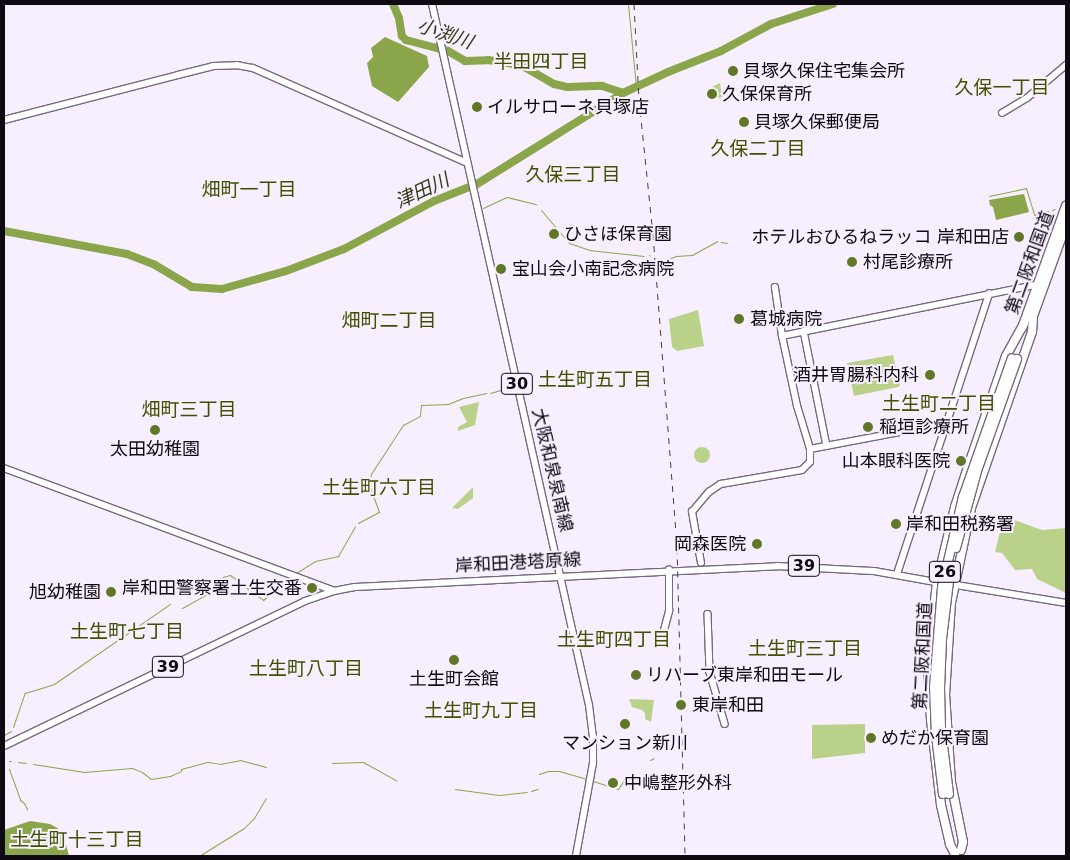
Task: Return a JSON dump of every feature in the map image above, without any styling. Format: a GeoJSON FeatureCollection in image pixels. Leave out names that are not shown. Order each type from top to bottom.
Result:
{"type":"FeatureCollection","features":[{"type":"Feature","properties":{"kind":"highway","name":"第二阪和国道"},"geometry":{"type":"LineString","coordinates":[[1014,359],[1024,324],[1066,206]]}},
{"type":"Feature","properties":{"kind":"highway","name":"第二阪和国道"},"geometry":{"type":"LineString","coordinates":[[959,854],[936,735],[934,686],[937,627],[942,586],[961,505],[1014,359],[1046,283],[1066,225]]}},
{"type":"Feature","properties":{"kind":"highway","name":"26"},"geometry":{"type":"LineString","coordinates":[[1024,324],[1006,356],[968,467],[955,507],[937,582],[928,666],[931,720],[941,805],[950,844],[959,854],[963,842],[952,782],[945,694],[947,642],[954,585],[971,508],[1032,332],[1033,316]]}},
{"type":"Feature","properties":{"kind":"main road","name":"大阪和泉泉南線"},"geometry":{"type":"LineString","coordinates":[[432,4],[562,575],[587,693],[593,739],[591,782],[576,856]]}},
{"type":"Feature","properties":{"kind":"main road","name":"岸和田港塔原線"},"geometry":{"type":"LineString","coordinates":[[4,746],[305,601],[334,591],[368,586],[670,570],[803,566],[897,574],[1066,603]]}},
{"type":"Feature","properties":{"kind":"street"},"geometry":{"type":"LineString","coordinates":[[4,120],[178,74],[213,66],[236,65],[253,68],[467,163]]}},
{"type":"Feature","properties":{"kind":"street"},"geometry":{"type":"LineString","coordinates":[[1002,113],[1027,98],[1066,65]]}},
{"type":"Feature","properties":{"kind":"street"},"geometry":{"type":"LineString","coordinates":[[782,336],[1046,283]]}},
{"type":"Feature","properties":{"kind":"street"},"geometry":{"type":"LineString","coordinates":[[701,563],[692,512],[698,503],[721,484],[780,475],[806,468],[810,462],[810,449],[797,406],[782,336],[775,288]]}},
{"type":"Feature","properties":{"kind":"street"},"geometry":{"type":"LineString","coordinates":[[897,574],[989,294]]}},
{"type":"Feature","properties":{"kind":"street"},"geometry":{"type":"LineString","coordinates":[[804,331],[827,446]]}},
{"type":"Feature","properties":{"kind":"street"},"geometry":{"type":"LineString","coordinates":[[810,449],[947,423]]}},
{"type":"Feature","properties":{"kind":"street"},"geometry":{"type":"LineString","coordinates":[[4,468],[334,591]]}},
{"type":"Feature","properties":{"kind":"street"},"geometry":{"type":"LineString","coordinates":[[663,644],[663,634],[669,611],[670,570]]}},
{"type":"Feature","properties":{"kind":"street"},"geometry":{"type":"LineString","coordinates":[[708,614],[710,672],[725,724]]}},
{"type":"Feature","properties":{"kind":"shaded area"},"geometry":{"type":"Polygon","coordinates":[[[385,37],[427,56],[429,67],[398,102],[372,86],[367,63],[373,57],[371,48],[385,37]]]}},
{"type":"Feature","properties":{"kind":"shaded area"},"geometry":{"type":"Polygon","coordinates":[[[720,83],[722,97],[714,99],[710,90],[720,83]]]}},
{"type":"Feature","properties":{"kind":"shaded area"},"geometry":{"type":"Polygon","coordinates":[[[1024,194],[1029,212],[996,220],[989,200],[1024,194]]]}},
{"type":"Feature","properties":{"kind":"shaded area"},"geometry":{"type":"Polygon","coordinates":[[[698,310],[704,346],[677,351],[672,347],[669,319],[698,310]]]}},
{"type":"Feature","properties":{"kind":"shaded area"},"geometry":{"type":"Polygon","coordinates":[[[893,355],[900,385],[854,396],[847,363],[893,355]]]}},
{"type":"Feature","properties":{"kind":"shaded area"},"geometry":{"type":"Polygon","coordinates":[[[479,402],[475,425],[458,431],[458,427],[467,422],[459,407],[479,402]]]}},
{"type":"Feature","properties":{"kind":"shaded area"},"geometry":{"type":"Polygon","coordinates":[[[702,447],[708,449],[710,455],[708,461],[702,463],[696,461],[694,455],[696,449],[702,447]]]}},
{"type":"Feature","properties":{"kind":"shaded area"},"geometry":{"type":"Polygon","coordinates":[[[473,487],[473,498],[458,509],[452,508],[473,487]]]}},
{"type":"Feature","properties":{"kind":"shaded area"},"geometry":{"type":"Polygon","coordinates":[[[1004,516],[1042,530],[1066,528],[1066,593],[1037,579],[1032,569],[1015,570],[1002,553],[995,552],[1004,516]]]}},
{"type":"Feature","properties":{"kind":"shaded area"},"geometry":{"type":"Polygon","coordinates":[[[629,699],[654,700],[651,722],[645,719],[645,713],[642,710],[632,707],[629,699]]]}},
{"type":"Feature","properties":{"kind":"shaded area"},"geometry":{"type":"Polygon","coordinates":[[[865,724],[865,753],[812,759],[812,725],[865,724]]]}},
{"type":"Feature","properties":{"kind":"shaded area"},"geometry":{"type":"Polygon","coordinates":[[[30,821],[50,824],[59,829],[64,837],[69,856],[4,856],[4,830],[30,821]]]}},
{"type":"Feature","properties":{"kind":"waterway","name":"小渕川"},"geometry":{"type":"LineString","coordinates":[[393,4],[399,18],[402,36],[406,40],[448,51],[465,61],[488,60],[521,65],[554,84],[567,87],[602,86],[623,93]]}},
{"type":"Feature","properties":{"kind":"waterway"},"geometry":{"type":"LineString","coordinates":[[628,4],[636,87]]}},
{"type":"Feature","properties":{"kind":"waterway","name":"津田川"},"geometry":{"type":"LineString","coordinates":[[4,231],[127,254],[155,265],[192,287],[222,289],[286,271],[344,249],[434,201],[477,184],[623,93],[668,72],[721,51],[771,24],[833,4]]}},
{"type":"Feature","properties":{"kind":"waterway"},"geometry":{"type":"LineString","coordinates":[[989,196],[1026,188],[1034,215],[1048,211]]}},
{"type":"Feature","properties":{"kind":"waterway"},"geometry":{"type":"LineString","coordinates":[[483,208],[507,197],[536,204]]}},
{"type":"Feature","properties":{"kind":"waterway"},"geometry":{"type":"LineString","coordinates":[[541,210],[569,243],[589,250],[644,256]]}},
{"type":"Feature","properties":{"kind":"waterway"},"geometry":{"type":"LineString","coordinates":[[661,262],[676,256],[692,255],[717,241]]}},
{"type":"Feature","properties":{"kind":"waterway"},"geometry":{"type":"LineString","coordinates":[[721,242],[727,243]]}},
{"type":"Feature","properties":{"kind":"waterway"},"geometry":{"type":"LineString","coordinates":[[1065,284],[1066,292]]}},
{"type":"Feature","properties":{"kind":"waterway"},"geometry":{"type":"LineString","coordinates":[[490,393],[514,386]]}},
{"type":"Feature","properties":{"kind":"waterway"},"geometry":{"type":"LineString","coordinates":[[358,523],[379,512],[369,485],[371,474],[403,425],[420,416],[421,405],[448,404],[463,398],[486,393]]}},
{"type":"Feature","properties":{"kind":"waterway"},"geometry":{"type":"LineString","coordinates":[[296,573],[315,561],[338,556],[355,527]]}},
{"type":"Feature","properties":{"kind":"waterway"},"geometry":{"type":"LineString","coordinates":[[182,608],[204,596],[223,577],[230,575],[237,580]]}},
{"type":"Feature","properties":{"kind":"waterway"},"geometry":{"type":"LineString","coordinates":[[240,583],[263,600],[290,579]]}},
{"type":"Feature","properties":{"kind":"waterway"},"geometry":{"type":"LineString","coordinates":[[13,727],[25,693],[54,684],[170,604]]}},
{"type":"Feature","properties":{"kind":"waterway"},"geometry":{"type":"LineString","coordinates":[[4,735],[11,731]]}},
{"type":"Feature","properties":{"kind":"waterway"},"geometry":{"type":"LineString","coordinates":[[650,760],[654,758]]}},
{"type":"Feature","properties":{"kind":"waterway"},"geometry":{"type":"LineString","coordinates":[[84,772],[132,768],[142,772],[151,779],[170,776],[181,771],[181,769],[208,762],[220,764],[240,760],[266,767]]}},
{"type":"Feature","properties":{"kind":"waterway"},"geometry":{"type":"LineString","coordinates":[[18,762],[26,763]]}},
{"type":"Feature","properties":{"kind":"waterway"},"geometry":{"type":"LineString","coordinates":[[332,763],[363,762],[396,780]]}},
{"type":"Feature","properties":{"kind":"waterway"},"geometry":{"type":"LineString","coordinates":[[33,764],[84,772]]}},
{"type":"Feature","properties":{"kind":"waterway"},"geometry":{"type":"LineString","coordinates":[[9,769],[20,800],[27,809]]}},
{"type":"Feature","properties":{"kind":"waterway"},"geometry":{"type":"LineString","coordinates":[[539,774],[548,771],[559,771],[587,779]]}},
{"type":"Feature","properties":{"kind":"waterway"},"geometry":{"type":"LineString","coordinates":[[593,781],[618,789],[624,780],[642,777]]}},
{"type":"Feature","properties":{"kind":"waterway"},"geometry":{"type":"LineString","coordinates":[[455,789],[499,795],[527,792]]}},
{"type":"Feature","properties":{"kind":"waterway"},"geometry":{"type":"LineString","coordinates":[[531,791],[538,789]]}},
{"type":"Feature","properties":{"kind":"waterway"},"geometry":{"type":"LineString","coordinates":[[199,856],[244,828],[254,818],[266,798]]}},
{"type":"Feature","properties":{"kind":"railway"},"geometry":{"type":"LineString","coordinates":[[634,4],[639,99],[653,234],[677,547],[685,856]]}},
{"type":"Feature","properties":{"kind":"place","name":"貝塚久保住宅集会所"},"geometry":{"type":"Point","coordinates":[733,71]}},
{"type":"Feature","properties":{"kind":"place","name":"久保保育所"},"geometry":{"type":"Point","coordinates":[712,94]}},
{"type":"Feature","properties":{"kind":"place","name":"イルサローネ貝塚店"},"geometry":{"type":"Point","coordinates":[477,107]}},
{"type":"Feature","properties":{"kind":"place","name":"貝塚久保郵便局"},"geometry":{"type":"Point","coordinates":[744,122]}},
{"type":"Feature","properties":{"kind":"place","name":"ひさほ保育園"},"geometry":{"type":"Point","coordinates":[554,234]}},
{"type":"Feature","properties":{"kind":"place","name":"ホテルおひるねラッコ 岸和田店"},"geometry":{"type":"Point","coordinates":[1019,237]}},
{"type":"Feature","properties":{"kind":"place","name":"村尾診療所"},"geometry":{"type":"Point","coordinates":[852,262]}},
{"type":"Feature","properties":{"kind":"place","name":"宝山会小南記念病院"},"geometry":{"type":"Point","coordinates":[501,269]}},
{"type":"Feature","properties":{"kind":"place","name":"葛城病院"},"geometry":{"type":"Point","coordinates":[739,319]}},
{"type":"Feature","properties":{"kind":"place","name":"酒井胃腸科内科"},"geometry":{"type":"Point","coordinates":[930,375]}},
{"type":"Feature","properties":{"kind":"place","name":"稲垣診療所"},"geometry":{"type":"Point","coordinates":[868,427]}},
{"type":"Feature","properties":{"kind":"place","name":"太田幼稚園"},"geometry":{"type":"Point","coordinates":[155,430]}},
{"type":"Feature","properties":{"kind":"place","name":"山本眼科医院"},"geometry":{"type":"Point","coordinates":[961,461]}},
{"type":"Feature","properties":{"kind":"place","name":"岸和田税務署"},"geometry":{"type":"Point","coordinates":[896,524]}},
{"type":"Feature","properties":{"kind":"place","name":"岡森医院"},"geometry":{"type":"Point","coordinates":[757,544]}},
{"type":"Feature","properties":{"kind":"place","name":"岸和田警察署土生交番"},"geometry":{"type":"Point","coordinates":[312,588]}},
{"type":"Feature","properties":{"kind":"place","name":"旭幼稚園"},"geometry":{"type":"Point","coordinates":[111,592]}},
{"type":"Feature","properties":{"kind":"place","name":"土生町会館"},"geometry":{"type":"Point","coordinates":[454,660]}},
{"type":"Feature","properties":{"kind":"place","name":"リハーブ東岸和田モール"},"geometry":{"type":"Point","coordinates":[636,675]}},
{"type":"Feature","properties":{"kind":"place","name":"東岸和田"},"geometry":{"type":"Point","coordinates":[681,705]}},
{"type":"Feature","properties":{"kind":"place","name":"マンション新川"},"geometry":{"type":"Point","coordinates":[625,724]}},
{"type":"Feature","properties":{"kind":"place","name":"めだか保育園"},"geometry":{"type":"Point","coordinates":[871,738]}},
{"type":"Feature","properties":{"kind":"place","name":"中嶋整形外科"},"geometry":{"type":"Point","coordinates":[613,783]}},
{"type":"Feature","properties":{"kind":"district","name":"半田四丁目"},"geometry":{"type":"Point","coordinates":[541,62]}},
{"type":"Feature","properties":{"kind":"district","name":"久保一丁目"},"geometry":{"type":"Point","coordinates":[1002,88]}},
{"type":"Feature","properties":{"kind":"district","name":"久保二丁目"},"geometry":{"type":"Point","coordinates":[758,149]}},
{"type":"Feature","properties":{"kind":"district","name":"久保三丁目"},"geometry":{"type":"Point","coordinates":[573,175]}},
{"type":"Feature","properties":{"kind":"district","name":"畑町一丁目"},"geometry":{"type":"Point","coordinates":[249,190]}},
{"type":"Feature","properties":{"kind":"district","name":"畑町二丁目"},"geometry":{"type":"Point","coordinates":[389,321]}},
{"type":"Feature","properties":{"kind":"district","name":"土生町五丁目"},"geometry":{"type":"Point","coordinates":[595,380]}},
{"type":"Feature","properties":{"kind":"district","name":"土生町二丁目"},"geometry":{"type":"Point","coordinates":[939,404]}},
{"type":"Feature","properties":{"kind":"district","name":"畑町三丁目"},"geometry":{"type":"Point","coordinates":[189,410]}},
{"type":"Feature","properties":{"kind":"district","name":"土生町六丁目"},"geometry":{"type":"Point","coordinates":[379,488]}},
{"type":"Feature","properties":{"kind":"district","name":"土生町七丁目"},"geometry":{"type":"Point","coordinates":[127,632]}},
{"type":"Feature","properties":{"kind":"district","name":"土生町四丁目"},"geometry":{"type":"Point","coordinates":[614,640]}},
{"type":"Feature","properties":{"kind":"district","name":"土生町三丁目"},"geometry":{"type":"Point","coordinates":[805,649]}},
{"type":"Feature","properties":{"kind":"district","name":"土生町八丁目"},"geometry":{"type":"Point","coordinates":[306,669]}},
{"type":"Feature","properties":{"kind":"district","name":"土生町九丁目"},"geometry":{"type":"Point","coordinates":[481,711]}},
{"type":"Feature","properties":{"kind":"district","name":"土生町十三丁目"},"geometry":{"type":"Point","coordinates":[77,840]}}]}
